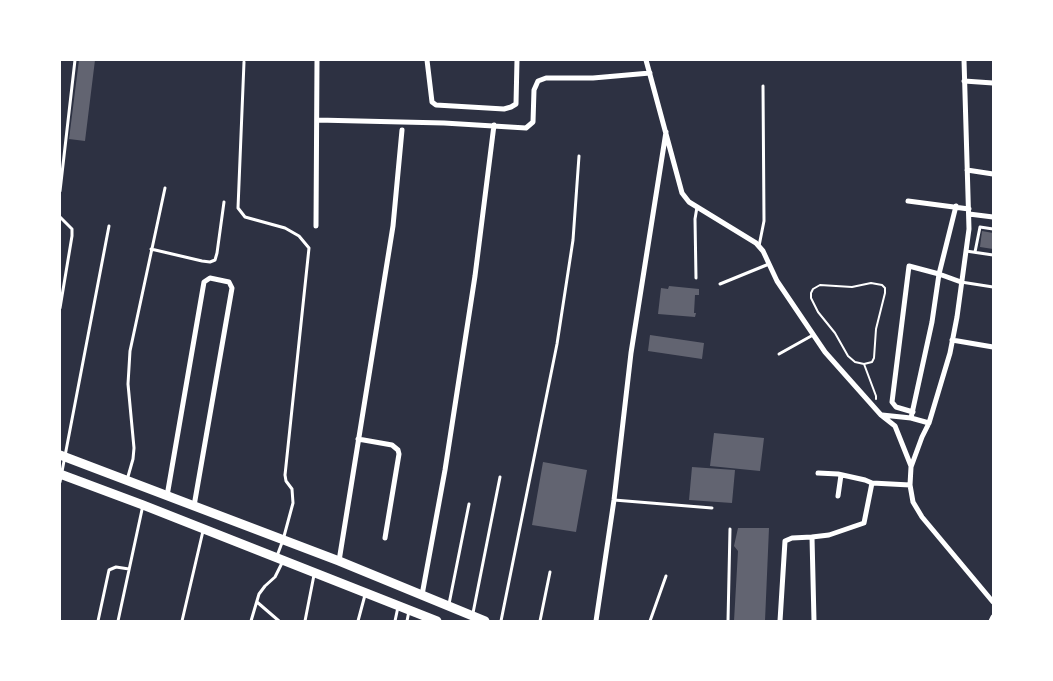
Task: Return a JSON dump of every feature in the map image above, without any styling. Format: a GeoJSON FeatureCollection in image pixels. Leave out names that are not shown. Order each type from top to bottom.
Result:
{"type":"FeatureCollection","features":[{"type":"Feature","properties":{"kind":"main road"},"geometry":{"type":"LineString","coordinates":[[63,456],[339,561],[485,621]]}},
{"type":"Feature","properties":{"kind":"main road"},"geometry":{"type":"LineString","coordinates":[[60,477],[204,528],[436,621]]}},
{"type":"Feature","properties":{"kind":"street"},"geometry":{"type":"LineString","coordinates":[[316,226],[317,60]]}},
{"type":"Feature","properties":{"kind":"street"},"geometry":{"type":"LineString","coordinates":[[427,60],[432,102],[436,105],[504,109],[511,108],[516,104],[517,60]]}},
{"type":"Feature","properties":{"kind":"street"},"geometry":{"type":"LineString","coordinates":[[646,60],[682,193],[689,202],[759,246],[777,281],[825,352],[881,415],[895,426],[912,467]]}},
{"type":"Feature","properties":{"kind":"street"},"geometry":{"type":"LineString","coordinates":[[964,60],[969,211],[966,251],[952,340],[929,423],[912,467],[910,485],[913,502],[922,517],[993,602]]}},
{"type":"Feature","properties":{"kind":"street"},"geometry":{"type":"LineString","coordinates":[[317,120],[526,128],[533,122],[535,86],[538,81],[546,78],[593,78],[650,73]]}},
{"type":"Feature","properties":{"kind":"street"},"geometry":{"type":"LineString","coordinates":[[964,81],[993,84]]}},
{"type":"Feature","properties":{"kind":"street"},"geometry":{"type":"LineString","coordinates":[[422,594],[445,470],[476,276],[494,126]]}},
{"type":"Feature","properties":{"kind":"street"},"geometry":{"type":"LineString","coordinates":[[596,621],[614,500],[631,353],[666,129]]}},
{"type":"Feature","properties":{"kind":"street"},"geometry":{"type":"LineString","coordinates":[[339,561],[393,226],[402,130]]}},
{"type":"Feature","properties":{"kind":"street"},"geometry":{"type":"LineString","coordinates":[[967,170],[993,174]]}},
{"type":"Feature","properties":{"kind":"street"},"geometry":{"type":"LineString","coordinates":[[908,201],[956,206],[993,217]]}},
{"type":"Feature","properties":{"kind":"street"},"geometry":{"type":"LineString","coordinates":[[912,418],[932,322],[939,274],[956,206]]}},
{"type":"Feature","properties":{"kind":"street"},"geometry":{"type":"LineString","coordinates":[[913,412],[896,407],[892,402],[909,266],[961,282]]}},
{"type":"Feature","properties":{"kind":"street"},"geometry":{"type":"LineString","coordinates":[[167,496],[204,282],[210,278],[230,282],[232,288],[194,506]]}},
{"type":"Feature","properties":{"kind":"street"},"geometry":{"type":"LineString","coordinates":[[952,340],[993,347]]}},
{"type":"Feature","properties":{"kind":"street"},"geometry":{"type":"LineString","coordinates":[[881,415],[912,418],[929,423]]}},
{"type":"Feature","properties":{"kind":"street"},"geometry":{"type":"LineString","coordinates":[[358,439],[392,445],[398,450],[399,454],[385,538]]}},
{"type":"Feature","properties":{"kind":"street"},"geometry":{"type":"LineString","coordinates":[[818,473],[841,475],[872,483],[910,485]]}},
{"type":"Feature","properties":{"kind":"street"},"geometry":{"type":"LineString","coordinates":[[838,496],[841,475]]}},
{"type":"Feature","properties":{"kind":"street"},"geometry":{"type":"LineString","coordinates":[[780,621],[785,541],[792,538],[829,535],[864,523],[872,483]]}},
{"type":"Feature","properties":{"kind":"street"},"geometry":{"type":"LineString","coordinates":[[812,537],[814,621]]}},
{"type":"Feature","properties":{"kind":"street"},"geometry":{"type":"LineString","coordinates":[[990,621],[993,617]]}},
{"type":"Feature","properties":{"kind":"lane"},"geometry":{"type":"LineString","coordinates":[[60,191],[75,60]]}},
{"type":"Feature","properties":{"kind":"lane"},"geometry":{"type":"LineString","coordinates":[[244,62],[238,208],[245,217],[285,228],[299,236],[309,248],[285,475],[286,481],[292,489],[293,503],[283,540],[279,570],[275,577],[265,586],[256,602],[251,621]]}},
{"type":"Feature","properties":{"kind":"lane"},"geometry":{"type":"LineString","coordinates":[[759,246],[764,221],[763,86]]}},
{"type":"Feature","properties":{"kind":"lane"},"geometry":{"type":"LineString","coordinates":[[501,621],[559,335],[573,240],[579,156]]}},
{"type":"Feature","properties":{"kind":"lane"},"geometry":{"type":"LineString","coordinates":[[126,480],[133,459],[134,448],[128,384],[130,351],[164,188]]}},
{"type":"Feature","properties":{"kind":"lane"},"geometry":{"type":"LineString","coordinates":[[152,249],[202,261],[210,262],[215,260],[224,202]]}},
{"type":"Feature","properties":{"kind":"lane"},"geometry":{"type":"LineString","coordinates":[[696,278],[695,219],[697,207]]}},
{"type":"Feature","properties":{"kind":"lane"},"geometry":{"type":"LineString","coordinates":[[60,217],[72,229],[72,236],[60,308]]}},
{"type":"Feature","properties":{"kind":"lane"},"geometry":{"type":"LineString","coordinates":[[60,477],[109,226]]}},
{"type":"Feature","properties":{"kind":"lane"},"geometry":{"type":"LineString","coordinates":[[975,252],[980,227],[993,229]]}},
{"type":"Feature","properties":{"kind":"lane"},"geometry":{"type":"LineString","coordinates":[[966,251],[993,255]]}},
{"type":"Feature","properties":{"kind":"lane"},"geometry":{"type":"LineString","coordinates":[[720,284],[769,264]]}},
{"type":"Feature","properties":{"kind":"lane"},"geometry":{"type":"LineString","coordinates":[[961,282],[993,286]]}},
{"type":"Feature","properties":{"kind":"lane"},"geometry":{"type":"LineString","coordinates":[[779,354],[813,335]]}},
{"type":"Feature","properties":{"kind":"lane"},"geometry":{"type":"LineString","coordinates":[[472,616],[500,477]]}},
{"type":"Feature","properties":{"kind":"lane"},"geometry":{"type":"LineString","coordinates":[[614,500],[712,508]]}},
{"type":"Feature","properties":{"kind":"lane"},"geometry":{"type":"LineString","coordinates":[[448,606],[469,504]]}},
{"type":"Feature","properties":{"kind":"lane"},"geometry":{"type":"LineString","coordinates":[[118,621],[143,505]]}},
{"type":"Feature","properties":{"kind":"lane"},"geometry":{"type":"LineString","coordinates":[[182,621],[204,528]]}},
{"type":"Feature","properties":{"kind":"lane"},"geometry":{"type":"LineString","coordinates":[[728,621],[730,529]]}},
{"type":"Feature","properties":{"kind":"lane"},"geometry":{"type":"LineString","coordinates":[[98,621],[109,570],[116,567],[129,569]]}},
{"type":"Feature","properties":{"kind":"lane"},"geometry":{"type":"LineString","coordinates":[[305,621],[315,572]]}},
{"type":"Feature","properties":{"kind":"lane"},"geometry":{"type":"LineString","coordinates":[[540,621],[550,572]]}},
{"type":"Feature","properties":{"kind":"lane"},"geometry":{"type":"LineString","coordinates":[[650,621],[666,576]]}},
{"type":"Feature","properties":{"kind":"lane"},"geometry":{"type":"LineString","coordinates":[[358,621],[366,592]]}},
{"type":"Feature","properties":{"kind":"lane"},"geometry":{"type":"LineString","coordinates":[[256,602],[279,621]]}},
{"type":"Feature","properties":{"kind":"lane"},"geometry":{"type":"LineString","coordinates":[[395,621],[398,605]]}},
{"type":"Feature","properties":{"kind":"lane"},"geometry":{"type":"LineString","coordinates":[[407,621],[410,610]]}},
{"type":"Feature","properties":{"kind":"path"},"geometry":{"type":"LineString","coordinates":[[871,283],[882,284],[885,288],[876,329],[874,358],[872,362],[864,364],[855,362],[848,356],[835,333],[818,312],[811,298],[813,289],[820,285],[852,287],[871,283]]}},
{"type":"Feature","properties":{"kind":"path"},"geometry":{"type":"LineString","coordinates":[[864,364],[876,396],[876,400],[871,403]]}},
{"type":"Feature","properties":{"kind":"building"},"geometry":{"type":"Polygon","coordinates":[[[79,60],[95,60],[85,141],[69,139],[79,60]]]}},
{"type":"Feature","properties":{"kind":"building"},"geometry":{"type":"Polygon","coordinates":[[[982,231],[993,233],[993,249],[980,247],[982,231]]]}},
{"type":"Feature","properties":{"kind":"building"},"geometry":{"type":"Polygon","coordinates":[[[669,286],[699,289],[699,295],[695,295],[695,317],[658,314],[661,288],[668,289],[669,286]]]}},
{"type":"Feature","properties":{"kind":"building"},"geometry":{"type":"Polygon","coordinates":[[[650,335],[704,343],[702,359],[648,351],[650,335]]]}},
{"type":"Feature","properties":{"kind":"building"},"geometry":{"type":"Polygon","coordinates":[[[714,433],[764,438],[760,471],[710,466],[714,433]]]}},
{"type":"Feature","properties":{"kind":"building"},"geometry":{"type":"Polygon","coordinates":[[[543,462],[587,470],[576,532],[532,525],[543,462]]]}},
{"type":"Feature","properties":{"kind":"building"},"geometry":{"type":"Polygon","coordinates":[[[692,467],[735,470],[732,503],[689,500],[692,467]]]}},
{"type":"Feature","properties":{"kind":"building"},"geometry":{"type":"Polygon","coordinates":[[[738,528],[769,528],[765,621],[734,621],[738,551],[734,546],[738,528]]]}}]}
